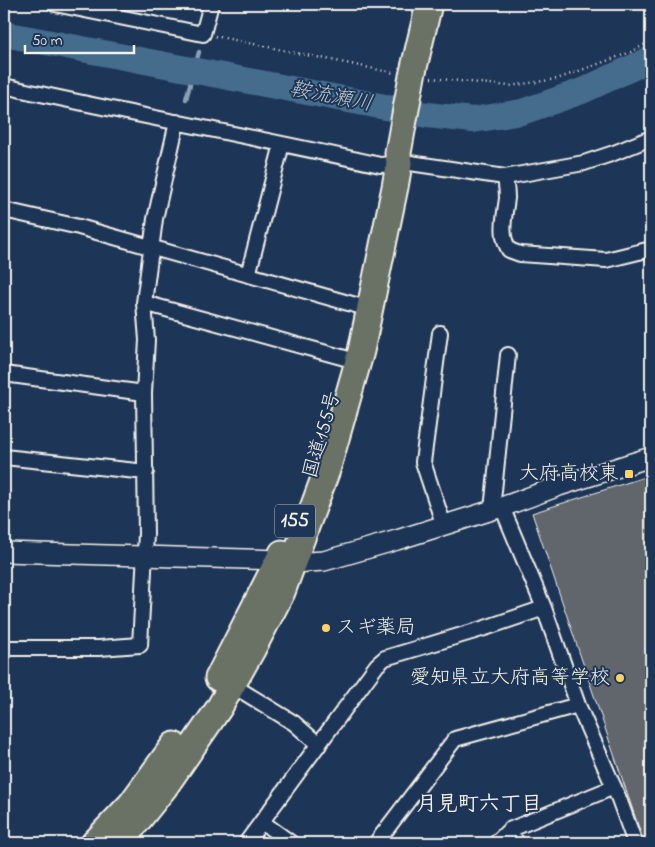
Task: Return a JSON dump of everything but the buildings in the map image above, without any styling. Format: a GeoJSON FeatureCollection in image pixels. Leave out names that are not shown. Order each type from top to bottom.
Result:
{"type":"FeatureCollection","features":[{"type":"Feature","properties":{"kind":"highway","name":"国道155号"},"geometry":{"type":"LineString","coordinates":[[94,843],[131,804],[192,721],[286,561],[327,470],[361,351],[426,5]]}},
{"type":"Feature","properties":{"kind":"highway","name":"国道155号"},"geometry":{"type":"LineString","coordinates":[[120,843],[184,760],[219,708],[282,592],[286,561],[315,469],[396,158]]}},
{"type":"Feature","properties":{"kind":"street"},"geometry":{"type":"LineString","coordinates":[[55,4],[203,34],[211,4]]}},
{"type":"Feature","properties":{"kind":"street"},"geometry":{"type":"LineString","coordinates":[[4,86],[380,165],[396,158],[410,162],[505,177],[584,163],[651,138]]}},
{"type":"Feature","properties":{"kind":"street"},"geometry":{"type":"LineString","coordinates":[[4,648],[99,648],[140,645],[145,556],[146,472],[144,392],[147,340],[144,303],[155,219],[178,122]]}},
{"type":"Feature","properties":{"kind":"street"},"geometry":{"type":"LineString","coordinates":[[248,275],[282,144]]}},
{"type":"Feature","properties":{"kind":"street"},"geometry":{"type":"LineString","coordinates":[[505,177],[507,196],[503,231],[504,242],[509,250],[520,254],[606,260],[651,249]]}},
{"type":"Feature","properties":{"kind":"street"},"geometry":{"type":"LineString","coordinates":[[4,210],[79,227],[358,306]]}},
{"type":"Feature","properties":{"kind":"street"},"geometry":{"type":"LineString","coordinates":[[144,303],[345,358]]}},
{"type":"Feature","properties":{"kind":"street"},"geometry":{"type":"LineString","coordinates":[[440,333],[424,462],[444,526]]}},
{"type":"Feature","properties":{"kind":"street"},"geometry":{"type":"LineString","coordinates":[[508,355],[497,509],[544,608],[578,705],[614,787],[635,843]]}},
{"type":"Feature","properties":{"kind":"street"},"geometry":{"type":"LineString","coordinates":[[4,374],[144,392]]}},
{"type":"Feature","properties":{"kind":"street"},"geometry":{"type":"LineString","coordinates":[[4,457],[146,472]]}},
{"type":"Feature","properties":{"kind":"street"},"geometry":{"type":"LineString","coordinates":[[4,552],[324,561],[444,526],[559,486],[651,457]]}},
{"type":"Feature","properties":{"kind":"street"},"geometry":{"type":"LineString","coordinates":[[246,843],[377,665],[385,658],[544,608]]}},
{"type":"Feature","properties":{"kind":"street"},"geometry":{"type":"LineString","coordinates":[[232,685],[294,723],[319,745]]}},
{"type":"Feature","properties":{"kind":"street"},"geometry":{"type":"LineString","coordinates":[[376,843],[455,739],[578,705]]}},
{"type":"Feature","properties":{"kind":"street"},"geometry":{"type":"LineString","coordinates":[[496,843],[509,830],[614,787]]}},
{"type":"Feature","properties":{"kind":"street"},"geometry":{"type":"LineString","coordinates":[[262,822],[291,843]]}},
{"type":"Feature","properties":{"kind":"street"},"geometry":{"type":"LineString","coordinates":[[509,830],[517,843]]}},
{"type":"Feature","properties":{"kind":"path"},"geometry":{"type":"LineString","coordinates":[[203,34],[412,76],[509,86],[557,79],[631,52],[651,41]]}},
{"type":"Feature","properties":{"kind":"waterway","name":"鞍流瀬川"},"geometry":{"type":"LineString","coordinates":[[4,34],[427,115],[473,120],[522,112],[582,91],[651,59]]}},
{"type":"Feature","properties":{"kind":"waterway"},"geometry":{"type":"LineString","coordinates":[[186,99],[199,52]]}},
{"type":"Feature","properties":{"kind":"place","name":"大府高校東"},"geometry":{"type":"Point","coordinates":[629,474]}},
{"type":"Feature","properties":{"kind":"place","name":"スギ薬局"},"geometry":{"type":"Point","coordinates":[326,628]}},
{"type":"Feature","properties":{"kind":"place","name":"愛知県立大府高等学校"},"geometry":{"type":"Point","coordinates":[620,678]}},
{"type":"Feature","properties":{"kind":"district","name":"月見町六丁目"},"geometry":{"type":"Point","coordinates":[479,805]}}]}
